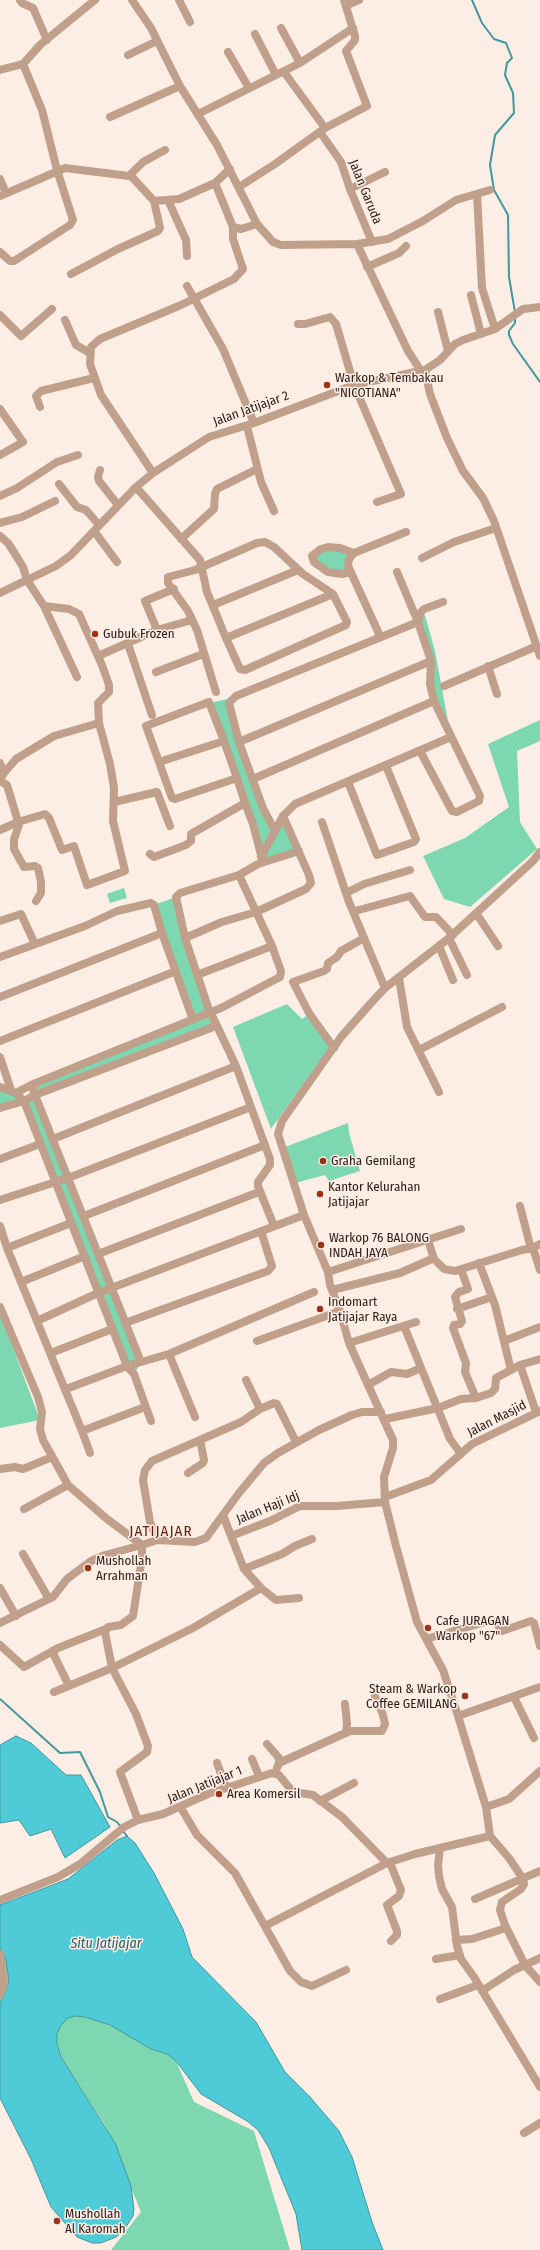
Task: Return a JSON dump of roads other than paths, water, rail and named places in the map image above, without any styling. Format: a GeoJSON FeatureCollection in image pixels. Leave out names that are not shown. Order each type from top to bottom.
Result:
{"type":"FeatureCollection","features":[{"type":"Feature","properties":{"kind":"street"},"geometry":{"type":"LineString","coordinates":[[0,70],[23,64],[46,40],[95,0]]}},
{"type":"Feature","properties":{"kind":"street"},"geometry":{"type":"LineString","coordinates":[[132,0],[158,41],[180,86],[230,169],[257,224],[274,242],[281,245],[357,244],[388,239],[424,221],[456,200],[490,190]]}},
{"type":"Feature","properties":{"kind":"street"},"geometry":{"type":"LineString","coordinates":[[179,0],[190,22]]}},
{"type":"Feature","properties":{"kind":"street"},"geometry":{"type":"LineString","coordinates":[[239,188],[322,130],[367,106],[346,51],[355,40],[346,3],[359,0]]}},
{"type":"Feature","properties":{"kind":"street"},"geometry":{"type":"LineString","coordinates":[[23,1],[33,8],[46,40]]}},
{"type":"Feature","properties":{"kind":"street"},"geometry":{"type":"LineString","coordinates":[[281,28],[300,63]]}},
{"type":"Feature","properties":{"kind":"street"},"geometry":{"type":"LineString","coordinates":[[198,114],[300,63],[353,28]]}},
{"type":"Feature","properties":{"kind":"street","name":"Jalan Garuda"},"geometry":{"type":"LineString","coordinates":[[255,34],[280,73],[322,130],[340,162],[372,242]]}},
{"type":"Feature","properties":{"kind":"street"},"geometry":{"type":"LineString","coordinates":[[128,56],[158,41]]}},
{"type":"Feature","properties":{"kind":"street"},"geometry":{"type":"LineString","coordinates":[[228,52],[249,88]]}},
{"type":"Feature","properties":{"kind":"street"},"geometry":{"type":"LineString","coordinates":[[0,252],[10,261],[14,261],[72,223],[70,209],[57,170],[42,110],[23,64]]}},
{"type":"Feature","properties":{"kind":"street"},"geometry":{"type":"LineString","coordinates":[[110,117],[180,86]]}},
{"type":"Feature","properties":{"kind":"street"},"geometry":{"type":"LineString","coordinates":[[129,176],[143,162],[165,150]]}},
{"type":"Feature","properties":{"kind":"street"},"geometry":{"type":"LineString","coordinates":[[0,178],[3,195],[57,170],[74,168],[129,176],[154,201],[160,228],[158,231],[118,249],[71,274]]}},
{"type":"Feature","properties":{"kind":"street"},"geometry":{"type":"LineString","coordinates":[[154,201],[179,199],[215,182],[230,169]]}},
{"type":"Feature","properties":{"kind":"street"},"geometry":{"type":"LineString","coordinates":[[350,189],[385,172]]}},
{"type":"Feature","properties":{"kind":"street"},"geometry":{"type":"LineString","coordinates":[[153,473],[101,395],[90,364],[91,347],[100,338],[226,284],[234,279],[243,269],[233,239],[233,227],[215,182]]}},
{"type":"Feature","properties":{"kind":"street"},"geometry":{"type":"LineString","coordinates":[[477,194],[482,288],[495,329]]}},
{"type":"Feature","properties":{"kind":"street"},"geometry":{"type":"LineString","coordinates":[[168,200],[186,240],[187,256]]}},
{"type":"Feature","properties":{"kind":"street"},"geometry":{"type":"LineString","coordinates":[[233,227],[241,229],[257,224]]}},
{"type":"Feature","properties":{"kind":"street"},"geometry":{"type":"LineString","coordinates":[[357,244],[408,351],[423,370],[430,394],[447,438],[463,471],[483,498],[496,528],[539,651],[488,666],[444,686]]}},
{"type":"Feature","properties":{"kind":"street"},"geometry":{"type":"LineString","coordinates":[[367,267],[399,253],[406,246]]}},
{"type":"Feature","properties":{"kind":"street"},"geometry":{"type":"LineString","coordinates":[[188,286],[223,349],[250,424],[257,469],[274,511]]}},
{"type":"Feature","properties":{"kind":"street"},"geometry":{"type":"LineString","coordinates":[[471,295],[482,334]]}},
{"type":"Feature","properties":{"kind":"street","name":"Jalan Jatijajar 2"},"geometry":{"type":"LineString","coordinates":[[0,593],[66,559],[136,487],[153,473],[209,437],[250,424],[354,385],[423,370],[440,360],[448,351],[463,340],[495,329],[518,312],[540,307]]}},
{"type":"Feature","properties":{"kind":"street"},"geometry":{"type":"LineString","coordinates":[[0,315],[21,336],[52,309]]}},
{"type":"Feature","properties":{"kind":"street"},"geometry":{"type":"LineString","coordinates":[[438,312],[448,351]]}},
{"type":"Feature","properties":{"kind":"street"},"geometry":{"type":"LineString","coordinates":[[298,324],[305,324],[330,317],[334,320],[354,385],[401,494],[377,502]]}},
{"type":"Feature","properties":{"kind":"street"},"geometry":{"type":"LineString","coordinates":[[64,320],[76,345],[90,352]]}},
{"type":"Feature","properties":{"kind":"street"},"geometry":{"type":"LineString","coordinates":[[40,407],[36,396],[41,391],[94,378]]}},
{"type":"Feature","properties":{"kind":"street"},"geometry":{"type":"LineString","coordinates":[[0,409],[23,442],[0,455]]}},
{"type":"Feature","properties":{"kind":"street"},"geometry":{"type":"LineString","coordinates":[[0,496],[17,488],[57,462],[78,455]]}},
{"type":"Feature","properties":{"kind":"street"},"geometry":{"type":"LineString","coordinates":[[181,539],[214,509],[215,494],[217,489],[257,469]]}},
{"type":"Feature","properties":{"kind":"street"},"geometry":{"type":"LineString","coordinates":[[100,470],[98,477],[99,481],[118,505]]}},
{"type":"Feature","properties":{"kind":"street"},"geometry":{"type":"LineString","coordinates":[[59,484],[77,508],[86,510],[117,562]]}},
{"type":"Feature","properties":{"kind":"street"},"geometry":{"type":"LineString","coordinates":[[136,487],[200,560],[202,567],[204,584],[238,666],[245,670],[347,624],[344,612],[333,594],[298,570],[274,547],[262,542],[202,567],[168,577],[168,582],[174,589],[192,620],[216,692]]}},
{"type":"Feature","properties":{"kind":"street"},"geometry":{"type":"LineString","coordinates":[[0,523],[22,518],[54,501]]}},
{"type":"Feature","properties":{"kind":"street"},"geometry":{"type":"LineString","coordinates":[[422,558],[454,542],[496,528]]}},
{"type":"Feature","properties":{"kind":"street"},"geometry":{"type":"LineString","coordinates":[[380,636],[348,566],[349,559],[354,554],[406,532]]}},
{"type":"Feature","properties":{"kind":"street"},"geometry":{"type":"LineString","coordinates":[[0,536],[8,543],[23,567],[27,580],[44,606],[77,677]]}},
{"type":"Feature","properties":{"kind":"street"},"geometry":{"type":"LineString","coordinates":[[351,572],[342,574],[328,572],[314,562],[312,556],[321,549],[334,547],[354,554]]}},
{"type":"Feature","properties":{"kind":"street"},"geometry":{"type":"LineString","coordinates":[[213,605],[298,570]]}},
{"type":"Feature","properties":{"kind":"street"},"geometry":{"type":"LineString","coordinates":[[397,572],[418,622],[431,660],[430,684],[434,701],[480,796],[479,801],[457,812],[452,811],[420,751]]}},
{"type":"Feature","properties":{"kind":"street"},"geometry":{"type":"LineString","coordinates":[[157,630],[145,600],[174,589]]}},
{"type":"Feature","properties":{"kind":"street"},"geometry":{"type":"LineString","coordinates":[[226,638],[333,594]]}},
{"type":"Feature","properties":{"kind":"street"},"geometry":{"type":"LineString","coordinates":[[418,622],[421,612],[424,609],[443,602]]}},
{"type":"Feature","properties":{"kind":"street"},"geometry":{"type":"LineString","coordinates":[[0,830],[18,822],[46,815],[62,850],[74,846],[87,885],[125,871],[112,821],[114,802],[110,764],[100,723],[99,700],[109,692],[109,685],[79,614],[69,609],[44,606]]}},
{"type":"Feature","properties":{"kind":"street"},"geometry":{"type":"LineString","coordinates":[[98,656],[157,630],[192,620]]}},
{"type":"Feature","properties":{"kind":"street"},"geometry":{"type":"LineString","coordinates":[[275,831],[239,742],[229,709],[229,703],[233,698],[380,636],[418,622]]}},
{"type":"Feature","properties":{"kind":"street"},"geometry":{"type":"LineString","coordinates":[[128,644],[152,715]]}},
{"type":"Feature","properties":{"kind":"street"},"geometry":{"type":"LineString","coordinates":[[156,672],[203,654]]}},
{"type":"Feature","properties":{"kind":"street"},"geometry":{"type":"LineString","coordinates":[[239,742],[431,660]]}},
{"type":"Feature","properties":{"kind":"street"},"geometry":{"type":"LineString","coordinates":[[488,666],[497,694]]}},
{"type":"Feature","properties":{"kind":"street"},"geometry":{"type":"LineString","coordinates":[[253,779],[434,701]]}},
{"type":"Feature","properties":{"kind":"street"},"geometry":{"type":"LineString","coordinates":[[237,778],[175,799],[170,796],[146,727],[147,725],[209,702],[224,741],[237,778],[246,804],[261,855]]}},
{"type":"Feature","properties":{"kind":"street"},"geometry":{"type":"LineString","coordinates":[[1,777],[16,759],[54,736],[100,723]]}},
{"type":"Feature","properties":{"kind":"street"},"geometry":{"type":"LineString","coordinates":[[258,864],[261,855],[283,816],[294,804],[451,737]]}},
{"type":"Feature","properties":{"kind":"street"},"geometry":{"type":"LineString","coordinates":[[159,762],[224,741]]}},
{"type":"Feature","properties":{"kind":"street"},"geometry":{"type":"LineString","coordinates":[[0,763],[1,777],[7,785],[18,822],[14,849],[24,867],[34,866],[38,868],[41,882],[41,893],[36,901]]}},
{"type":"Feature","properties":{"kind":"street"},"geometry":{"type":"LineString","coordinates":[[348,782],[377,855],[414,842],[416,839],[386,766]]}},
{"type":"Feature","properties":{"kind":"street"},"geometry":{"type":"LineString","coordinates":[[114,802],[157,792],[170,826]]}},
{"type":"Feature","properties":{"kind":"street"},"geometry":{"type":"LineString","coordinates":[[150,854],[154,857],[191,842],[191,834],[246,804]]}},
{"type":"Feature","properties":{"kind":"street"},"geometry":{"type":"LineString","coordinates":[[185,938],[222,922],[256,912],[306,888],[311,883],[299,851],[283,816]]}},
{"type":"Feature","properties":{"kind":"street"},"geometry":{"type":"LineString","coordinates":[[322,822],[346,893],[355,911],[364,938],[385,988]]}},
{"type":"Feature","properties":{"kind":"street"},"geometry":{"type":"LineString","coordinates":[[274,1226],[259,1192],[258,1182],[270,1165],[270,1158],[236,1066],[216,1026],[197,975],[185,938],[177,902],[178,894],[239,874],[258,864],[299,851]]}},
{"type":"Feature","properties":{"kind":"street"},"geometry":{"type":"LineString","coordinates":[[540,852],[533,861],[451,936],[385,988],[334,1048],[282,1121],[278,1134],[304,1215],[328,1272],[332,1290],[340,1311],[349,1343],[383,1415],[393,1440],[393,1448],[384,1476],[385,1499],[413,1608],[426,1639],[443,1670],[486,1807],[490,1836],[523,1879],[523,1888],[504,1900],[500,1905],[500,1910],[506,1928],[525,1965],[540,1982]]}},
{"type":"Feature","properties":{"kind":"street"},"geometry":{"type":"LineString","coordinates":[[346,893],[364,884],[410,870]]}},
{"type":"Feature","properties":{"kind":"street"},"geometry":{"type":"LineString","coordinates":[[14,1092],[221,1008],[280,978],[281,971],[272,946],[239,874]]}},
{"type":"Feature","properties":{"kind":"street"},"geometry":{"type":"LineString","coordinates":[[355,911],[410,896],[425,917],[436,917],[451,936],[467,976]]}},
{"type":"Feature","properties":{"kind":"street"},"geometry":{"type":"LineString","coordinates":[[0,957],[117,911],[148,903],[154,905],[162,933],[193,1020]]}},
{"type":"Feature","properties":{"kind":"street"},"geometry":{"type":"LineString","coordinates":[[476,913],[498,946]]}},
{"type":"Feature","properties":{"kind":"street"},"geometry":{"type":"LineString","coordinates":[[0,921],[21,914],[35,944]]}},
{"type":"Feature","properties":{"kind":"street"},"geometry":{"type":"LineString","coordinates":[[0,997],[162,933]]}},
{"type":"Feature","properties":{"kind":"street"},"geometry":{"type":"LineString","coordinates":[[334,1048],[309,1013],[293,982],[324,971],[327,968],[328,963],[337,957],[340,951],[364,938]]}},
{"type":"Feature","properties":{"kind":"street"},"geometry":{"type":"LineString","coordinates":[[197,975],[272,946]]}},
{"type":"Feature","properties":{"kind":"street"},"geometry":{"type":"LineString","coordinates":[[439,946],[453,980]]}},
{"type":"Feature","properties":{"kind":"street"},"geometry":{"type":"LineString","coordinates":[[0,1041],[176,971]]}},
{"type":"Feature","properties":{"kind":"street"},"geometry":{"type":"LineString","coordinates":[[399,978],[407,1027],[439,1092]]}},
{"type":"Feature","properties":{"kind":"street"},"geometry":{"type":"LineString","coordinates":[[419,1050],[502,1007]]}},
{"type":"Feature","properties":{"kind":"street"},"geometry":{"type":"LineString","coordinates":[[0,1108],[24,1101],[35,1095],[125,1062],[216,1026]]}},
{"type":"Feature","properties":{"kind":"street"},"geometry":{"type":"LineString","coordinates":[[120,1050],[125,1062]]}},
{"type":"Feature","properties":{"kind":"street"},"geometry":{"type":"LineString","coordinates":[[1,1061],[14,1092]]}},
{"type":"Feature","properties":{"kind":"street"},"geometry":{"type":"LineString","coordinates":[[53,1139],[236,1066]]}},
{"type":"Feature","properties":{"kind":"street"},"geometry":{"type":"LineString","coordinates":[[31,1085],[141,1362]]}},
{"type":"Feature","properties":{"kind":"street"},"geometry":{"type":"LineString","coordinates":[[0,1087],[14,1092],[24,1101],[112,1329],[127,1366],[134,1374],[151,1421]]}},
{"type":"Feature","properties":{"kind":"street"},"geometry":{"type":"LineString","coordinates":[[0,1200],[68,1178],[251,1107]]}},
{"type":"Feature","properties":{"kind":"street"},"geometry":{"type":"LineString","coordinates":[[0,1159],[40,1144]]}},
{"type":"Feature","properties":{"kind":"street"},"geometry":{"type":"LineString","coordinates":[[84,1216],[265,1145]]}},
{"type":"Feature","properties":{"kind":"street"},"geometry":{"type":"LineString","coordinates":[[98,1254],[259,1192]]}},
{"type":"Feature","properties":{"kind":"street"},"geometry":{"type":"LineString","coordinates":[[520,1206],[535,1247],[540,1270]]}},
{"type":"Feature","properties":{"kind":"street"},"geometry":{"type":"LineString","coordinates":[[37,1321],[98,1293],[304,1215]]}},
{"type":"Feature","properties":{"kind":"street"},"geometry":{"type":"LineString","coordinates":[[7,1248],[71,1223]]}},
{"type":"Feature","properties":{"kind":"street"},"geometry":{"type":"LineString","coordinates":[[0,1226],[7,1248],[66,1389],[90,1452]]}},
{"type":"Feature","properties":{"kind":"street"},"geometry":{"type":"LineString","coordinates":[[328,1272],[461,1229]]}},
{"type":"Feature","properties":{"kind":"street"},"geometry":{"type":"LineString","coordinates":[[125,1323],[268,1271],[272,1266],[261,1231]]}},
{"type":"Feature","properties":{"kind":"street"},"geometry":{"type":"LineString","coordinates":[[428,1240],[434,1258],[444,1269],[455,1271],[535,1247]]}},
{"type":"Feature","properties":{"kind":"street"},"geometry":{"type":"LineString","coordinates":[[22,1282],[85,1256]]}},
{"type":"Feature","properties":{"kind":"street"},"geometry":{"type":"LineString","coordinates":[[332,1290],[400,1273],[434,1258]]}},
{"type":"Feature","properties":{"kind":"street"},"geometry":{"type":"LineString","coordinates":[[480,1263],[492,1297],[512,1370]]}},
{"type":"Feature","properties":{"kind":"street"},"geometry":{"type":"LineString","coordinates":[[461,1269],[468,1289],[459,1292],[455,1297],[457,1309],[462,1320],[460,1324],[454,1325],[453,1328],[466,1363],[465,1372],[476,1398]]}},
{"type":"Feature","properties":{"kind":"street"},"geometry":{"type":"LineString","coordinates":[[66,1389],[127,1366],[169,1354],[314,1292]]}},
{"type":"Feature","properties":{"kind":"street"},"geometry":{"type":"LineString","coordinates":[[457,1309],[492,1297]]}},
{"type":"Feature","properties":{"kind":"street"},"geometry":{"type":"LineString","coordinates":[[0,1307],[38,1397],[42,1412],[40,1432],[68,1486],[107,1520],[142,1545]]}},
{"type":"Feature","properties":{"kind":"street"},"geometry":{"type":"LineString","coordinates":[[257,1341],[340,1311]]}},
{"type":"Feature","properties":{"kind":"street"},"geometry":{"type":"LineString","coordinates":[[349,1343],[416,1322]]}},
{"type":"Feature","properties":{"kind":"street"},"geometry":{"type":"LineString","coordinates":[[404,1326],[421,1368],[423,1377],[438,1408],[450,1440],[461,1454]]}},
{"type":"Feature","properties":{"kind":"street"},"geometry":{"type":"LineString","coordinates":[[504,1341],[540,1327]]}},
{"type":"Feature","properties":{"kind":"street"},"geometry":{"type":"LineString","coordinates":[[51,1353],[112,1329]]}},
{"type":"Feature","properties":{"kind":"street"},"geometry":{"type":"LineString","coordinates":[[169,1354],[196,1417]]}},
{"type":"Feature","properties":{"kind":"street"},"geometry":{"type":"LineString","coordinates":[[0,1623],[49,1599],[56,1594],[67,1579],[91,1561],[105,1554],[157,1540],[201,1540],[209,1536],[239,1492],[264,1463],[296,1442],[362,1412],[383,1415],[438,1408],[461,1399],[476,1398],[494,1392],[494,1379],[520,1365],[540,1359]]}},
{"type":"Feature","properties":{"kind":"street"},"geometry":{"type":"LineString","coordinates":[[134,1374],[141,1362]]}},
{"type":"Feature","properties":{"kind":"street"},"geometry":{"type":"LineString","coordinates":[[520,1365],[538,1412]]}},
{"type":"Feature","properties":{"kind":"street"},"geometry":{"type":"LineString","coordinates":[[368,1385],[391,1372],[406,1374],[421,1368]]}},
{"type":"Feature","properties":{"kind":"street"},"geometry":{"type":"LineString","coordinates":[[246,1380],[260,1409]]}},
{"type":"Feature","properties":{"kind":"street"},"geometry":{"type":"LineString","coordinates":[[157,1540],[146,1503],[143,1480],[145,1470],[152,1461],[241,1422],[260,1409],[274,1403],[278,1404],[296,1442]]}},
{"type":"Feature","properties":{"kind":"street"},"geometry":{"type":"LineString","coordinates":[[82,1431],[146,1407]]}},
{"type":"Feature","properties":{"kind":"street","name":"Jalan Masjid"},"geometry":{"type":"LineString","coordinates":[[385,1499],[431,1480],[461,1454],[483,1438],[538,1412]]}},
{"type":"Feature","properties":{"kind":"street"},"geometry":{"type":"LineString","coordinates":[[188,1473],[203,1463],[204,1460],[200,1440]]}},
{"type":"Feature","properties":{"kind":"street"},"geometry":{"type":"LineString","coordinates":[[0,1469],[15,1467],[24,1469],[52,1457]]}},
{"type":"Feature","properties":{"kind":"street"},"geometry":{"type":"LineString","coordinates":[[24,1509],[68,1486]]}},
{"type":"Feature","properties":{"kind":"street","name":"Jalan Haji Idj"},"geometry":{"type":"LineString","coordinates":[[223,1515],[231,1536],[270,1521],[300,1506],[337,1506],[385,1499]]}},
{"type":"Feature","properties":{"kind":"street"},"geometry":{"type":"LineString","coordinates":[[231,1536],[244,1569],[261,1588],[276,1600],[299,1598]]}},
{"type":"Feature","properties":{"kind":"street"},"geometry":{"type":"LineString","coordinates":[[244,1569],[282,1554],[295,1546],[312,1539]]}},
{"type":"Feature","properties":{"kind":"street"},"geometry":{"type":"LineString","coordinates":[[0,1645],[23,1667],[52,1651],[106,1629],[121,1625],[133,1616],[142,1558],[142,1545]]}},
{"type":"Feature","properties":{"kind":"street"},"geometry":{"type":"LineString","coordinates":[[23,1554],[49,1599]]}},
{"type":"Feature","properties":{"kind":"street"},"geometry":{"type":"LineString","coordinates":[[0,1588],[16,1616]]}},
{"type":"Feature","properties":{"kind":"street"},"geometry":{"type":"LineString","coordinates":[[54,1692],[112,1668],[193,1628],[261,1588]]}},
{"type":"Feature","properties":{"kind":"street"},"geometry":{"type":"LineString","coordinates":[[426,1639],[492,1620],[495,1621],[502,1631],[532,1621],[534,1622],[540,1646]]}},
{"type":"Feature","properties":{"kind":"street"},"geometry":{"type":"LineString","coordinates":[[106,1629],[112,1668],[136,1714],[148,1746],[147,1752],[120,1772],[138,1820]]}},
{"type":"Feature","properties":{"kind":"street"},"geometry":{"type":"LineString","coordinates":[[52,1651],[69,1686]]}},
{"type":"Feature","properties":{"kind":"street"},"geometry":{"type":"LineString","coordinates":[[458,1716],[540,1687]]}},
{"type":"Feature","properties":{"kind":"street"},"geometry":{"type":"LineString","coordinates":[[375,1696],[383,1715],[384,1729],[378,1732],[346,1733],[329,1743],[279,1763],[272,1773],[279,1775],[293,1792],[313,1795],[342,1817],[389,1863],[401,1890],[398,1896],[387,1905],[397,1931],[397,1935],[391,1941]]}},
{"type":"Feature","properties":{"kind":"street"},"geometry":{"type":"LineString","coordinates":[[514,1697],[534,1738]]}},
{"type":"Feature","properties":{"kind":"street"},"geometry":{"type":"LineString","coordinates":[[345,1704],[348,1724],[346,1733]]}},
{"type":"Feature","properties":{"kind":"street"},"geometry":{"type":"LineString","coordinates":[[267,1744],[279,1758],[279,1763]]}},
{"type":"Feature","properties":{"kind":"street"},"geometry":{"type":"LineString","coordinates":[[252,1759],[259,1776]]}},
{"type":"Feature","properties":{"kind":"street"},"geometry":{"type":"LineString","coordinates":[[217,1763],[226,1787]]}},
{"type":"Feature","properties":{"kind":"street"},"geometry":{"type":"LineString","coordinates":[[486,1807],[509,1799],[540,1772]]}},
{"type":"Feature","properties":{"kind":"street","name":"Jalan Jatijajar 1"},"geometry":{"type":"LineString","coordinates":[[0,1900],[58,1878],[80,1864],[122,1829],[138,1820],[181,1808],[208,1794],[226,1787],[272,1773]]}},
{"type":"Feature","properties":{"kind":"street"},"geometry":{"type":"LineString","coordinates":[[320,1801],[354,1783]]}},
{"type":"Feature","properties":{"kind":"street"},"geometry":{"type":"LineString","coordinates":[[181,1808],[197,1835],[235,1873],[290,1971],[306,1986],[312,1986],[346,1970]]}},
{"type":"Feature","properties":{"kind":"street"},"geometry":{"type":"LineString","coordinates":[[265,1926],[389,1863],[440,1848],[490,1836]]}},
{"type":"Feature","properties":{"kind":"street"},"geometry":{"type":"LineString","coordinates":[[440,1848],[438,1865],[439,1876],[442,1889],[452,1907],[456,1940],[460,1956],[540,2087]]}},
{"type":"Feature","properties":{"kind":"street"},"geometry":{"type":"LineString","coordinates":[[475,1899],[540,1871]]}},
{"type":"Feature","properties":{"kind":"street"},"geometry":{"type":"LineString","coordinates":[[456,1940],[472,1939],[506,1928]]}},
{"type":"Feature","properties":{"kind":"street"},"geometry":{"type":"LineString","coordinates":[[0,1954],[4,1983],[0,1995]]}},
{"type":"Feature","properties":{"kind":"street"},"geometry":{"type":"LineString","coordinates":[[436,1959],[460,1956]]}},
{"type":"Feature","properties":{"kind":"street"},"geometry":{"type":"LineString","coordinates":[[440,1999],[480,1988],[540,1958]]}},
{"type":"Feature","properties":{"kind":"street"},"geometry":{"type":"LineString","coordinates":[[524,2133],[540,2123]]}},
{"type":"Feature","properties":{"kind":"water"},"geometry":{"type":"Polygon","coordinates":[[[16,1736],[31,1743],[66,1775],[81,1775],[110,1827],[65,1858],[51,1829],[30,1836],[19,1820],[0,1823],[0,1745],[16,1736]]]}},
{"type":"Feature","properties":{"kind":"water","name":"Situ Jatijajar"},"geometry":{"type":"Polygon","coordinates":[[[127,1836],[135,1843],[154,1873],[183,1929],[192,1957],[256,2022],[285,2072],[310,2097],[339,2131],[352,2157],[372,2222],[383,2250],[302,2250],[296,2214],[269,2148],[258,2130],[247,2121],[201,2094],[176,2061],[167,2054],[151,2049],[110,2025],[85,2017],[76,2016],[68,2018],[61,2025],[57,2034],[57,2044],[61,2057],[115,2143],[131,2186],[134,2209],[133,2216],[124,2230],[116,2237],[101,2243],[92,2243],[77,2237],[51,2207],[31,2159],[0,2098],[0,2004],[9,1981],[6,1960],[0,1948],[0,1905],[68,1879],[117,1840],[127,1836]]]}},
{"type":"Feature","properties":{"kind":"waterway"},"geometry":{"type":"LineString","coordinates":[[472,0],[482,23],[494,39],[506,43],[512,58],[507,63],[505,75],[513,93],[514,113],[495,135],[490,165],[494,190],[508,215],[509,277],[515,312]]}},
{"type":"Feature","properties":{"kind":"waterway"},"geometry":{"type":"LineString","coordinates":[[515,319],[515,323],[509,331],[509,335],[513,344],[540,382]]}},
{"type":"Feature","properties":{"kind":"waterway"},"geometry":{"type":"LineString","coordinates":[[0,1699],[60,1753],[80,1752],[100,1792],[108,1817],[117,1822],[121,1827]]}},
{"type":"Feature","properties":{"kind":"waterway"},"geometry":{"type":"LineString","coordinates":[[123,1831],[127,1836]]}},
{"type":"Feature","properties":{"kind":"place","name":"Warkop & Tembakau \"NICOTIANA\""},"geometry":{"type":"Point","coordinates":[327,385]}},
{"type":"Feature","properties":{"kind":"place","name":"Gubuk Frozen"},"geometry":{"type":"Point","coordinates":[95,634]}},
{"type":"Feature","properties":{"kind":"place","name":"Graha Gemilang"},"geometry":{"type":"Point","coordinates":[323,1161]}},
{"type":"Feature","properties":{"kind":"place","name":"Kantor Kelurahan Jatijajar"},"geometry":{"type":"Point","coordinates":[320,1194]}},
{"type":"Feature","properties":{"kind":"place","name":"Warkop 76 BALONG INDAH JAYA"},"geometry":{"type":"Point","coordinates":[321,1245]}},
{"type":"Feature","properties":{"kind":"place","name":"Indomart Jatijajar Raya"},"geometry":{"type":"Point","coordinates":[320,1309]}},
{"type":"Feature","properties":{"kind":"place","name":"Mushollah Arrahman"},"geometry":{"type":"Point","coordinates":[88,1568]}},
{"type":"Feature","properties":{"kind":"place","name":"Cafe JURAGAN Warkop \"67\""},"geometry":{"type":"Point","coordinates":[428,1628]}},
{"type":"Feature","properties":{"kind":"place","name":"Steam & Warkop Coffee GEMILANG"},"geometry":{"type":"Point","coordinates":[465,1696]}},
{"type":"Feature","properties":{"kind":"place","name":"Area Komersil"},"geometry":{"type":"Point","coordinates":[219,1794]}},
{"type":"Feature","properties":{"kind":"place","name":"Mushollah Al Karomah"},"geometry":{"type":"Point","coordinates":[57,2221]}},
{"type":"Feature","properties":{"kind":"district","name":"JATIJAJAR"},"geometry":{"type":"Point","coordinates":[161,1532]}}]}
